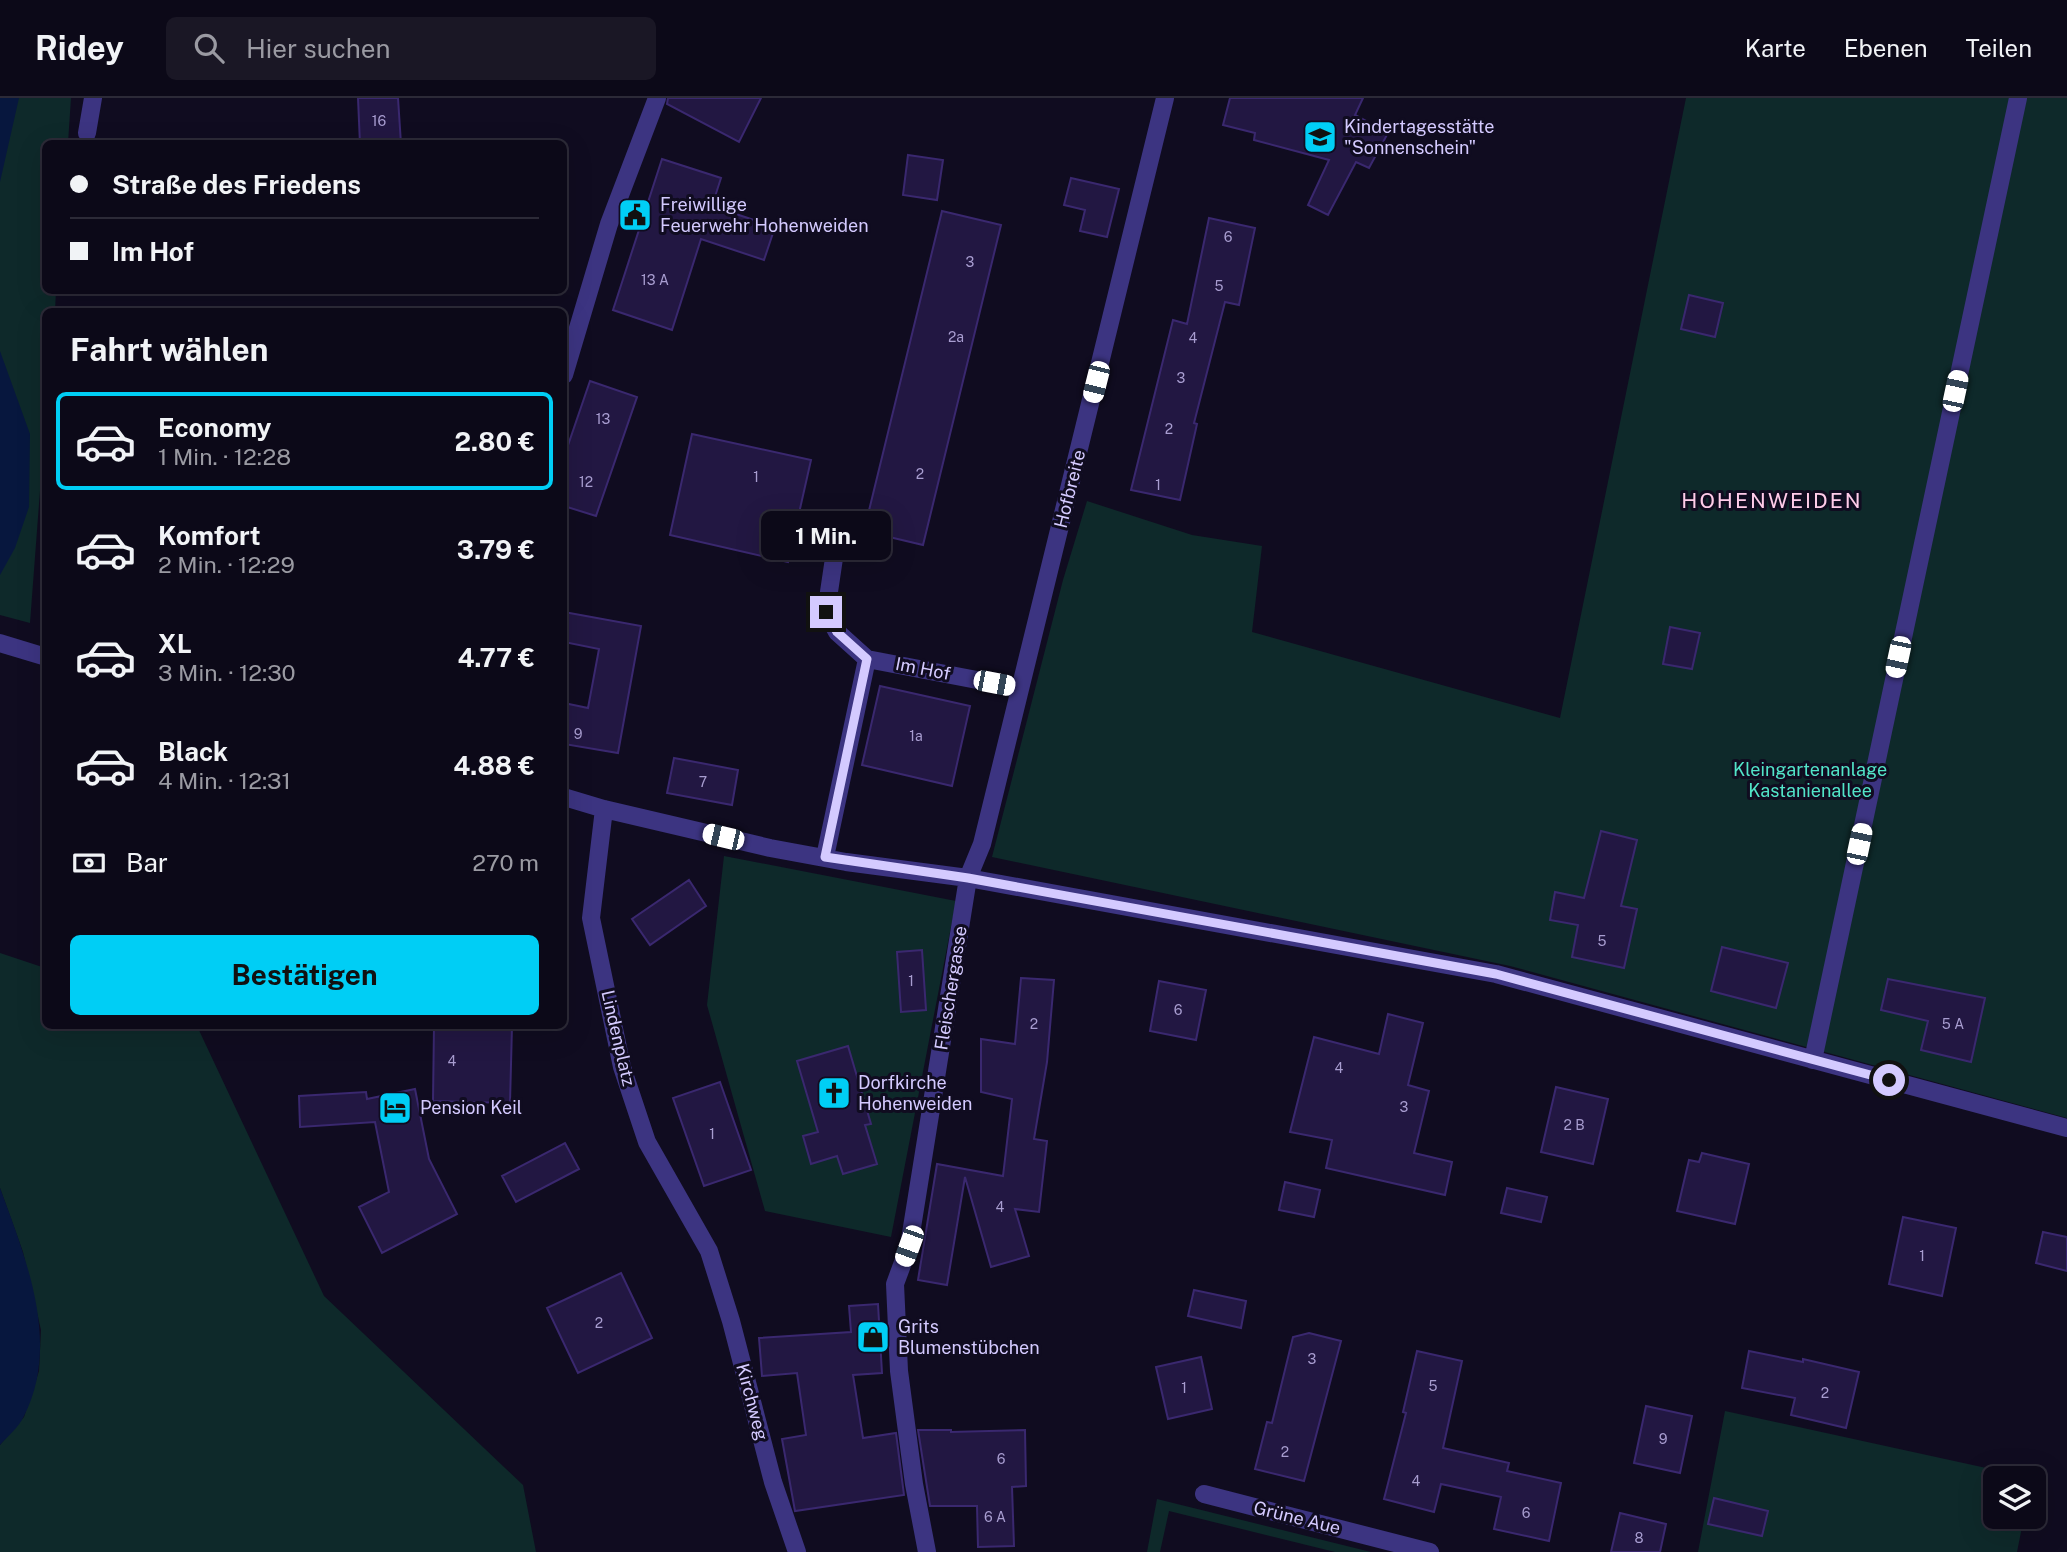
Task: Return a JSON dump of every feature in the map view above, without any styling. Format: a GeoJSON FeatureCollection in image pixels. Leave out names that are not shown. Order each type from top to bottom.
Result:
{"type":"FeatureCollection","features":[{"type":"Feature","properties":{"kind":"street"},"geometry":{"type":"LineString","coordinates":[[87,133],[93,98]]}},
{"type":"Feature","properties":{"kind":"street"},"geometry":{"type":"LineString","coordinates":[[567,365],[609,224],[657,98]]}},
{"type":"Feature","properties":{"kind":"street","name":"Hofbreite"},"geometry":{"type":"LineString","coordinates":[[968,878],[982,844],[1165,98]]}},
{"type":"Feature","properties":{"kind":"street"},"geometry":{"type":"LineString","coordinates":[[1813,1060],[2018,98]]}},
{"type":"Feature","properties":{"kind":"street"},"geometry":{"type":"LineString","coordinates":[[825,857],[867,659],[837,632],[826,612],[837,538]]}},
{"type":"Feature","properties":{"kind":"street"},"geometry":{"type":"LineString","coordinates":[[0,643],[42,656]]}},
{"type":"Feature","properties":{"kind":"street","name":"Im Hof"},"geometry":{"type":"LineString","coordinates":[[867,659],[1019,688]]}},
{"type":"Feature","properties":{"kind":"street"},"geometry":{"type":"LineString","coordinates":[[567,798],[770,848],[968,878],[1496,974],[2067,1128]]}},
{"type":"Feature","properties":{"kind":"street","name":"Lindenplatz"},"geometry":{"type":"LineString","coordinates":[[604,809],[591,918],[622,1067],[647,1142],[709,1251]]}},
{"type":"Feature","properties":{"kind":"street","name":"Fleischergasse"},"geometry":{"type":"LineString","coordinates":[[927,1552],[914,1483],[899,1371],[895,1284],[911,1234],[968,878]]}},
{"type":"Feature","properties":{"kind":"street","name":"Kirchweg"},"geometry":{"type":"LineString","coordinates":[[709,1251],[731,1321],[773,1482],[797,1552]]}},
{"type":"Feature","properties":{"kind":"street","name":"Grüne Aue"},"geometry":{"type":"LineString","coordinates":[[1205,1494],[1430,1552]]}},
{"type":"Feature","properties":{"kind":"green space"},"geometry":{"type":"Polygon","coordinates":[[[0,98],[71,98],[68,140],[42,140],[42,294],[56,294],[55,308],[42,308],[42,465],[30,623],[0,615],[0,98]]]}},
{"type":"Feature","properties":{"kind":"green space","name":"Kleingartenanlage Kastanienallee"},"geometry":{"type":"Polygon","coordinates":[[[1686,98],[2067,98],[2067,1118],[1510,966],[992,857],[1063,580],[1087,501],[1192,535],[1262,546],[1252,632],[1560,718],[1686,98]]]}},
{"type":"Feature","properties":{"kind":"green space"},"geometry":{"type":"Polygon","coordinates":[[[724,856],[956,901],[891,1237],[765,1211],[707,1005],[724,856]]]}},
{"type":"Feature","properties":{"kind":"green space"},"geometry":{"type":"Polygon","coordinates":[[[0,953],[42,967],[42,1029],[198,1029],[324,1296],[523,1485],[536,1552],[0,1552],[0,1445],[24,1417],[39,1371],[41,1330],[23,1252],[0,1188],[0,953]]]}},
{"type":"Feature","properties":{"kind":"green space"},"geometry":{"type":"Polygon","coordinates":[[[1725,1411],[1983,1467],[1983,1529],[2022,1529],[2017,1552],[1698,1552],[1725,1411]]]}},
{"type":"Feature","properties":{"kind":"green space"},"geometry":{"type":"Polygon","coordinates":[[[1157,1499],[1371,1552],[1335,1552],[1169,1511],[1160,1552],[1147,1552],[1157,1499]]]}},
{"type":"Feature","properties":{"kind":"water"},"geometry":{"type":"Polygon","coordinates":[[[0,98],[19,98],[0,182],[0,98]]]}},
{"type":"Feature","properties":{"kind":"water"},"geometry":{"type":"Polygon","coordinates":[[[0,351],[30,434],[29,507],[15,548],[0,575],[0,351]]]}},
{"type":"Feature","properties":{"kind":"water"},"geometry":{"type":"Polygon","coordinates":[[[0,1188],[20,1243],[36,1301],[40,1360],[35,1388],[22,1420],[0,1445],[0,1188]]]}},
{"type":"Feature","properties":{"kind":"building"},"geometry":{"type":"Polygon","coordinates":[[[358,98],[398,98],[401,140],[360,140],[358,98]]]}},
{"type":"Feature","properties":{"kind":"building"},"geometry":{"type":"Polygon","coordinates":[[[668,98],[761,98],[739,142],[667,104],[668,98]]]}},
{"type":"Feature","properties":{"kind":"building","name":"Kindertagesstätte \"Sonnenschein\""},"geometry":{"type":"Polygon","coordinates":[[[1230,98],[1363,98],[1355,115],[1388,133],[1369,168],[1356,162],[1328,215],[1308,205],[1329,160],[1254,140],[1255,133],[1223,125],[1230,98]]]}},
{"type":"Feature","properties":{"kind":"building"},"geometry":{"type":"Polygon","coordinates":[[[908,155],[943,160],[937,200],[903,195],[908,155]]]}},
{"type":"Feature","properties":{"kind":"building"},"geometry":{"type":"Polygon","coordinates":[[[662,159],[721,178],[712,206],[775,227],[764,260],[701,239],[672,330],[613,310],[662,159]]]}},
{"type":"Feature","properties":{"kind":"building"},"geometry":{"type":"Polygon","coordinates":[[[1071,178],[1119,189],[1107,237],[1080,231],[1085,210],[1064,205],[1071,178]]]}},
{"type":"Feature","properties":{"kind":"building"},"geometry":{"type":"Polygon","coordinates":[[[942,211],[1001,225],[923,545],[864,531],[942,211]]]}},
{"type":"Feature","properties":{"kind":"building"},"geometry":{"type":"Polygon","coordinates":[[[1209,218],[1255,228],[1239,305],[1225,302],[1194,423],[1197,424],[1180,500],[1131,490],[1173,320],[1187,324],[1209,218]]]}},
{"type":"Feature","properties":{"kind":"building"},"geometry":{"type":"Polygon","coordinates":[[[1689,295],[1723,303],[1715,337],[1681,329],[1689,295]]]}},
{"type":"Feature","properties":{"kind":"building"},"geometry":{"type":"Polygon","coordinates":[[[590,381],[637,397],[596,516],[567,507],[567,448],[590,381]]]}},
{"type":"Feature","properties":{"kind":"building"},"geometry":{"type":"Polygon","coordinates":[[[692,434],[811,460],[788,562],[670,535],[692,434]]]}},
{"type":"Feature","properties":{"kind":"building"},"geometry":{"type":"Polygon","coordinates":[[[567,613],[641,626],[618,753],[567,744],[567,704],[588,708],[599,649],[567,643],[567,613]]]}},
{"type":"Feature","properties":{"kind":"building"},"geometry":{"type":"Polygon","coordinates":[[[1670,627],[1700,633],[1692,669],[1663,664],[1670,627]]]}},
{"type":"Feature","properties":{"kind":"building"},"geometry":{"type":"Polygon","coordinates":[[[880,686],[970,706],[952,786],[862,765],[880,686]]]}},
{"type":"Feature","properties":{"kind":"building"},"geometry":{"type":"Polygon","coordinates":[[[674,758],[738,770],[732,805],[667,793],[674,758]]]}},
{"type":"Feature","properties":{"kind":"building"},"geometry":{"type":"Polygon","coordinates":[[[1601,831],[1637,840],[1621,906],[1637,909],[1624,968],[1572,957],[1578,925],[1550,920],[1555,892],[1584,898],[1601,831]]]}},
{"type":"Feature","properties":{"kind":"building"},"geometry":{"type":"Polygon","coordinates":[[[689,880],[706,906],[650,945],[632,919],[689,880]]]}},
{"type":"Feature","properties":{"kind":"building"},"geometry":{"type":"Polygon","coordinates":[[[1722,947],[1788,963],[1776,1008],[1711,991],[1722,947]]]}},
{"type":"Feature","properties":{"kind":"building"},"geometry":{"type":"Polygon","coordinates":[[[922,950],[926,1010],[901,1012],[897,952],[922,950]]]}},
{"type":"Feature","properties":{"kind":"building"},"geometry":{"type":"Polygon","coordinates":[[[1021,978],[1054,980],[1047,1062],[1034,1139],[1047,1141],[1039,1212],[1015,1209],[1029,1256],[991,1267],[965,1177],[947,1285],[918,1280],[937,1164],[1003,1176],[1012,1099],[981,1092],[981,1039],[1015,1044],[1021,978]]]}},
{"type":"Feature","properties":{"kind":"building"},"geometry":{"type":"Polygon","coordinates":[[[1888,979],[1985,998],[1971,1062],[1921,1050],[1928,1021],[1881,1010],[1888,979]]]}},
{"type":"Feature","properties":{"kind":"building"},"geometry":{"type":"Polygon","coordinates":[[[1159,981],[1206,990],[1196,1040],[1150,1031],[1159,981]]]}},
{"type":"Feature","properties":{"kind":"building"},"geometry":{"type":"Polygon","coordinates":[[[1388,1014],[1423,1023],[1408,1085],[1429,1091],[1414,1153],[1452,1162],[1445,1195],[1326,1168],[1332,1140],[1290,1132],[1314,1037],[1379,1054],[1388,1014]]]}},
{"type":"Feature","properties":{"kind":"building"},"geometry":{"type":"Polygon","coordinates":[[[434,1029],[512,1029],[510,1103],[433,1101],[434,1029]]]}},
{"type":"Feature","properties":{"kind":"building","name":"Dorfkirche Hohenweiden"},"geometry":{"type":"Polygon","coordinates":[[[848,1046],[871,1124],[865,1125],[877,1164],[843,1174],[837,1156],[811,1164],[803,1136],[818,1132],[797,1061],[848,1046]]]}},
{"type":"Feature","properties":{"kind":"building"},"geometry":{"type":"Polygon","coordinates":[[[720,1082],[751,1170],[704,1186],[673,1098],[720,1082]]]}},
{"type":"Feature","properties":{"kind":"building"},"geometry":{"type":"Polygon","coordinates":[[[1556,1087],[1608,1099],[1593,1164],[1541,1152],[1556,1087]]]}},
{"type":"Feature","properties":{"kind":"building"},"geometry":{"type":"Polygon","coordinates":[[[415,1089],[429,1159],[457,1214],[382,1253],[359,1207],[389,1192],[375,1122],[300,1127],[299,1096],[366,1092],[367,1099],[415,1089]]]}},
{"type":"Feature","properties":{"kind":"building"},"geometry":{"type":"Polygon","coordinates":[[[565,1143],[579,1169],[516,1202],[502,1176],[565,1143]]]}},
{"type":"Feature","properties":{"kind":"building"},"geometry":{"type":"Polygon","coordinates":[[[1702,1153],[1749,1164],[1735,1224],[1677,1211],[1689,1160],[1699,1162],[1702,1153]]]}},
{"type":"Feature","properties":{"kind":"building"},"geometry":{"type":"Polygon","coordinates":[[[1285,1182],[1320,1190],[1314,1217],[1279,1210],[1285,1182]]]}},
{"type":"Feature","properties":{"kind":"building"},"geometry":{"type":"Polygon","coordinates":[[[1507,1188],[1547,1197],[1541,1222],[1501,1213],[1507,1188]]]}},
{"type":"Feature","properties":{"kind":"building"},"geometry":{"type":"Polygon","coordinates":[[[1903,1217],[1956,1228],[1942,1296],[1889,1284],[1903,1217]]]}},
{"type":"Feature","properties":{"kind":"building"},"geometry":{"type":"Polygon","coordinates":[[[2043,1232],[2067,1237],[2067,1271],[2036,1263],[2043,1232]]]}},
{"type":"Feature","properties":{"kind":"building"},"geometry":{"type":"Polygon","coordinates":[[[621,1273],[652,1338],[578,1373],[547,1308],[621,1273]]]}},
{"type":"Feature","properties":{"kind":"building"},"geometry":{"type":"Polygon","coordinates":[[[1194,1290],[1246,1301],[1241,1328],[1188,1316],[1194,1290]]]}},
{"type":"Feature","properties":{"kind":"building"},"geometry":{"type":"Polygon","coordinates":[[[878,1304],[882,1373],[853,1375],[863,1438],[896,1433],[904,1495],[795,1511],[782,1439],[806,1435],[797,1373],[762,1376],[759,1338],[851,1332],[849,1306],[878,1304]]]}},
{"type":"Feature","properties":{"kind":"building"},"geometry":{"type":"Polygon","coordinates":[[[1309,1333],[1341,1341],[1304,1481],[1255,1469],[1267,1422],[1272,1423],[1293,1337],[1309,1333]]]}},
{"type":"Feature","properties":{"kind":"building"},"geometry":{"type":"Polygon","coordinates":[[[1417,1351],[1462,1361],[1443,1448],[1509,1463],[1507,1471],[1561,1483],[1549,1541],[1494,1529],[1501,1497],[1441,1484],[1434,1512],[1384,1499],[1406,1413],[1403,1412],[1417,1351]]]}},
{"type":"Feature","properties":{"kind":"building"},"geometry":{"type":"Polygon","coordinates":[[[1749,1351],[1803,1362],[1803,1359],[1859,1372],[1846,1428],[1791,1415],[1795,1398],[1742,1388],[1749,1351]]]}},
{"type":"Feature","properties":{"kind":"building"},"geometry":{"type":"Polygon","coordinates":[[[1201,1357],[1212,1409],[1168,1419],[1156,1367],[1201,1357]]]}},
{"type":"Feature","properties":{"kind":"building"},"geometry":{"type":"Polygon","coordinates":[[[1646,1406],[1692,1416],[1680,1473],[1634,1463],[1646,1406]]]}},
{"type":"Feature","properties":{"kind":"building"},"geometry":{"type":"Polygon","coordinates":[[[918,1430],[1025,1430],[1026,1486],[1012,1487],[1014,1546],[978,1547],[977,1506],[930,1506],[918,1430]]]}},
{"type":"Feature","properties":{"kind":"building"},"geometry":{"type":"Polygon","coordinates":[[[1714,1498],[1768,1511],[1762,1536],[1708,1524],[1714,1498]]]}},
{"type":"Feature","properties":{"kind":"building"},"geometry":{"type":"Polygon","coordinates":[[[1620,1513],[1666,1524],[1660,1552],[1611,1552],[1620,1513]]]}},
{"type":"Feature","properties":{"kind":"place","name":"Kindertagesstätte \"Sonnenschein\""},"geometry":{"type":"Point","coordinates":[1320,137]}},
{"type":"Feature","properties":{"kind":"place","name":"Freiwillige Feuerwehr Hohenweiden"},"geometry":{"type":"Point","coordinates":[635,215]}},
{"type":"Feature","properties":{"kind":"place","name":"Dorfkirche Hohenweiden"},"geometry":{"type":"Point","coordinates":[834,1093]}},
{"type":"Feature","properties":{"kind":"place","name":"Pension Keil"},"geometry":{"type":"Point","coordinates":[395,1108]}},
{"type":"Feature","properties":{"kind":"place","name":"Grits Blumenstübchen"},"geometry":{"type":"Point","coordinates":[873,1337]}},
{"type":"Feature","properties":{"kind":"district","name":"HOHENWEIDEN"},"geometry":{"type":"Point","coordinates":[1772,501]}},
{"type":"Feature","properties":{"kind":"route"},"geometry":{"type":"LineString","coordinates":[[826,612],[837,632],[867,659],[825,857],[968,878],[1496,974],[1889,1080]]}}]}
